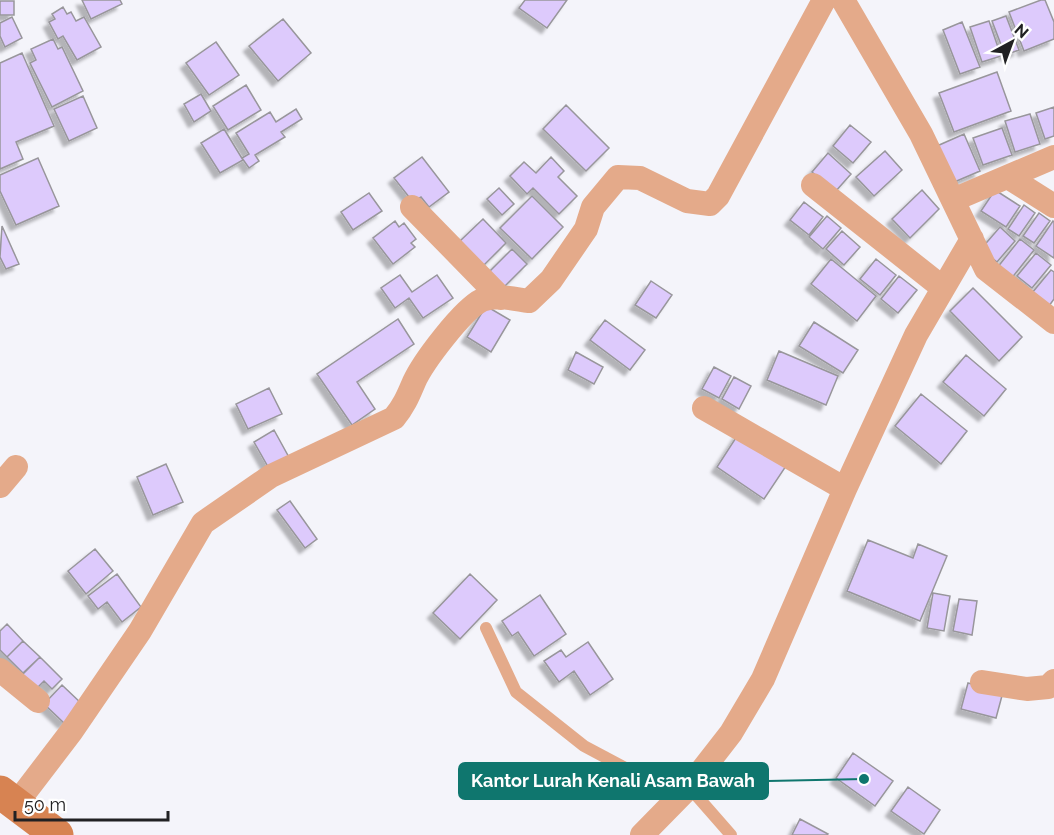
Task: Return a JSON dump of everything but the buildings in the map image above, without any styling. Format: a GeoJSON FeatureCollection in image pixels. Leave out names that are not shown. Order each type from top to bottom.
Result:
{"type":"FeatureCollection","features":[{"type":"Feature","properties":{"kind":"street"},"geometry":{"type":"LineString","coordinates":[[57,835],[8,798],[71,732],[140,631],[203,524],[271,476],[394,418],[407,403],[415,381],[460,317],[482,300],[501,298],[529,301],[551,280],[586,230],[593,207],[618,177],[640,178],[687,201],[710,204],[718,195],[824,0]]}},
{"type":"Feature","properties":{"kind":"street"},"geometry":{"type":"LineString","coordinates":[[843,0],[921,134],[986,269],[1054,322]]}},
{"type":"Feature","properties":{"kind":"street"},"geometry":{"type":"LineString","coordinates":[[953,200],[1054,157]]}},
{"type":"Feature","properties":{"kind":"street"},"geometry":{"type":"LineString","coordinates":[[1008,177],[1054,207]]}},
{"type":"Feature","properties":{"kind":"street"},"geometry":{"type":"LineString","coordinates":[[813,185],[943,288]]}},
{"type":"Feature","properties":{"kind":"street"},"geometry":{"type":"LineString","coordinates":[[412,207],[501,298]]}},
{"type":"Feature","properties":{"kind":"street"},"geometry":{"type":"LineString","coordinates":[[642,835],[683,792],[731,733],[763,679],[845,489],[916,335],[972,239]]}},
{"type":"Feature","properties":{"kind":"street"},"geometry":{"type":"LineString","coordinates":[[704,408],[845,489]]}},
{"type":"Feature","properties":{"kind":"street"},"geometry":{"type":"LineString","coordinates":[[0,486],[16,467]]}},
{"type":"Feature","properties":{"kind":"street"},"geometry":{"type":"LineString","coordinates":[[0,670],[38,701]]}},
{"type":"Feature","properties":{"kind":"street"},"geometry":{"type":"LineString","coordinates":[[982,682],[1027,689],[1048,687],[1054,681]]}},
{"type":"Feature","properties":{"kind":"lane"},"geometry":{"type":"LineString","coordinates":[[486,628],[516,692],[584,746],[683,792],[731,835]]}},
{"type":"Feature","properties":{"kind":"place","name":"Kantor Lurah Kenali Asam Bawah"},"geometry":{"type":"Point","coordinates":[864,779]}}]}
